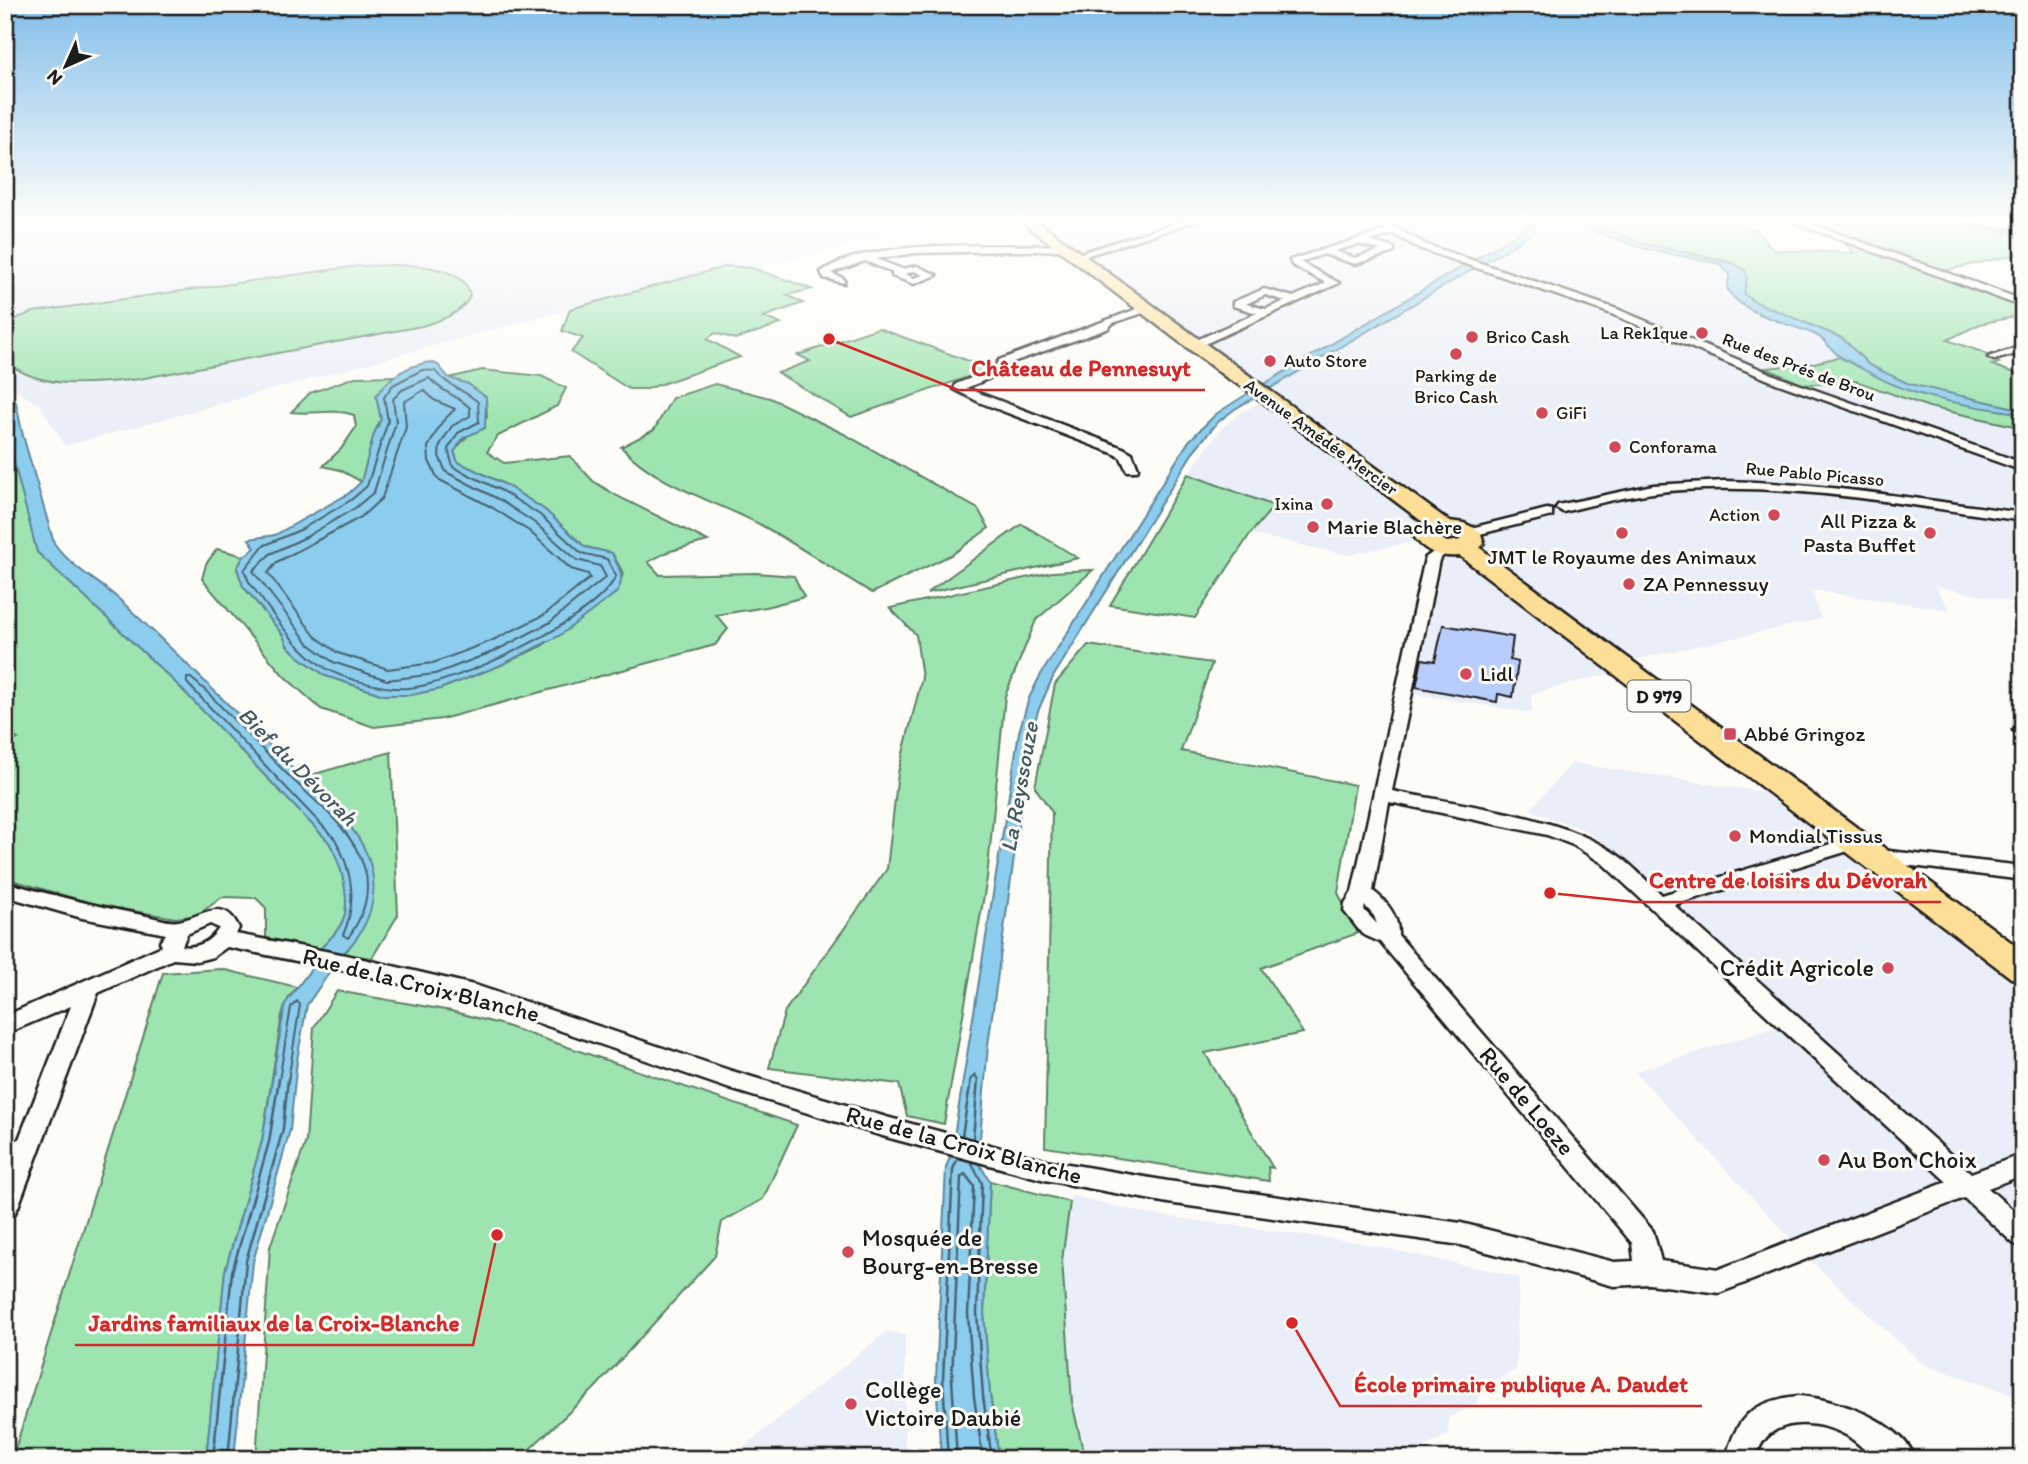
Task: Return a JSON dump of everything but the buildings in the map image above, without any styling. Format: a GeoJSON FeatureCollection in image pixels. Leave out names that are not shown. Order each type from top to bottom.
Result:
{"type":"FeatureCollection","features":[{"type":"Feature","properties":{"kind":"main road","name":"Avenue Amédée Mercier"},"geometry":{"type":"LineString","coordinates":[[1116,286],[2023,969]]}},
{"type":"Feature","properties":{"kind":"street"},"geometry":{"type":"LineString","coordinates":[[1194,345],[1327,286]]}},
{"type":"Feature","properties":{"kind":"street","name":"Rue des Prés de Brou"},"geometry":{"type":"LineString","coordinates":[[1539,286],[1613,311],[1837,402],[2023,467]]}},
{"type":"Feature","properties":{"kind":"street"},"geometry":{"type":"LineString","coordinates":[[1974,286],[2023,304]]}},
{"type":"Feature","properties":{"kind":"street"},"geometry":{"type":"LineString","coordinates":[[1267,313],[1237,304],[1265,292],[1295,301]]}},
{"type":"Feature","properties":{"kind":"street"},"geometry":{"type":"LineString","coordinates":[[1132,468],[1127,456],[1119,451],[960,389],[960,386],[998,371],[1003,362],[1103,327],[1109,321],[1145,309]]}},
{"type":"Feature","properties":{"kind":"street"},"geometry":{"type":"LineString","coordinates":[[1994,357],[2023,349]]}},
{"type":"Feature","properties":{"kind":"street","name":"Rue Pablo Picasso"},"geometry":{"type":"LineString","coordinates":[[1450,537],[1547,513],[1563,515],[1566,511],[1563,508],[1611,496],[1685,486],[1793,488],[2023,517]]}},
{"type":"Feature","properties":{"kind":"street","name":"Rue de Loeze"},"geometry":{"type":"LineString","coordinates":[[1450,537],[1432,558],[1362,893],[1387,920],[1387,937],[1644,1239],[1649,1272]]}},
{"type":"Feature","properties":{"kind":"street"},"geometry":{"type":"LineString","coordinates":[[1383,795],[1552,830],[1580,841],[1609,858],[1965,1186],[2023,1236]]}},
{"type":"Feature","properties":{"kind":"street"},"geometry":{"type":"LineString","coordinates":[[1658,903],[1862,849],[1903,861],[2023,873]]}},
{"type":"Feature","properties":{"kind":"street"},"geometry":{"type":"LineString","coordinates":[[5,889],[176,939]]}},
{"type":"Feature","properties":{"kind":"street"},"geometry":{"type":"LineString","coordinates":[[5,1026],[89,987],[176,939],[198,919],[222,919],[229,928],[223,939],[197,954],[178,953],[176,939]]}},
{"type":"Feature","properties":{"kind":"street","name":"Rue de la Croix Blanche"},"geometry":{"type":"LineString","coordinates":[[223,939],[346,963],[478,994],[730,1080],[886,1127],[1045,1170],[1168,1192],[1461,1234],[1614,1274],[1649,1272],[1719,1281],[1965,1186]]}},
{"type":"Feature","properties":{"kind":"street"},"geometry":{"type":"LineString","coordinates":[[5,1208],[89,987]]}},
{"type":"Feature","properties":{"kind":"street"},"geometry":{"type":"LineString","coordinates":[[5,1157],[29,1146]]}},
{"type":"Feature","properties":{"kind":"street"},"geometry":{"type":"LineString","coordinates":[[1965,1186],[2023,1164]]}},
{"type":"Feature","properties":{"kind":"street"},"geometry":{"type":"LineString","coordinates":[[1741,1459],[1742,1446],[1752,1427],[1769,1415],[1792,1409],[1819,1411],[1848,1421],[1877,1438],[1901,1459]]}},
{"type":"Feature","properties":{"kind":"shaded area"},"geometry":{"type":"Polygon","coordinates":[[[5,286],[652,286],[65,446],[40,405],[5,384],[5,286]]]}},
{"type":"Feature","properties":{"kind":"shaded area"},"geometry":{"type":"Polygon","coordinates":[[[1130,286],[1741,286],[1770,318],[1826,340],[1839,357],[1814,363],[1768,368],[1804,385],[1856,380],[1929,407],[2023,428],[2023,604],[1935,586],[1950,610],[1811,590],[1821,619],[1633,660],[1608,674],[1531,694],[1532,713],[1412,694],[1442,564],[1413,542],[1347,555],[1250,534],[1273,506],[1188,474],[1222,428],[1239,414],[1275,393],[1130,286]]]}},
{"type":"Feature","properties":{"kind":"shaded area"},"geometry":{"type":"Polygon","coordinates":[[[1572,763],[1763,792],[2023,991],[2023,1398],[1923,1364],[1819,1269],[1635,1072],[1788,1023],[1621,854],[1582,829],[1530,810],[1572,763]]]}},
{"type":"Feature","properties":{"kind":"shaded area"},"geometry":{"type":"Polygon","coordinates":[[[1071,1195],[1148,1214],[1356,1242],[1519,1277],[1516,1370],[1479,1388],[1477,1403],[1449,1417],[1448,1435],[1410,1454],[1406,1449],[1387,1459],[1085,1459],[1072,1402],[1062,1260],[1071,1195]]]}},
{"type":"Feature","properties":{"kind":"shaded area","name":"Collège Victoire Daubié"},"geometry":{"type":"Polygon","coordinates":[[[887,1331],[905,1335],[905,1459],[729,1459],[887,1331]]]}},
{"type":"Feature","properties":{"kind":"green space"},"geometry":{"type":"Polygon","coordinates":[[[214,286],[466,286],[470,296],[456,312],[422,326],[139,379],[87,383],[34,377],[5,360],[5,323],[33,312],[214,286]]]}},
{"type":"Feature","properties":{"kind":"green space"},"geometry":{"type":"Polygon","coordinates":[[[653,286],[804,286],[812,289],[787,295],[803,303],[763,317],[781,324],[735,339],[715,333],[707,339],[740,357],[647,389],[629,389],[571,352],[583,338],[562,331],[570,309],[653,286]]]}},
{"type":"Feature","properties":{"kind":"green space"},"geometry":{"type":"Polygon","coordinates":[[[1745,286],[1968,286],[2023,307],[2023,315],[1980,324],[1947,340],[1982,352],[1999,363],[1992,365],[2023,376],[2023,410],[1909,384],[1869,365],[1842,338],[1753,301],[1744,294],[1745,286]]]}},
{"type":"Feature","properties":{"kind":"green space"},"geometry":{"type":"Polygon","coordinates":[[[878,328],[991,369],[851,417],[778,373],[810,361],[798,355],[878,328]]]}},
{"type":"Feature","properties":{"kind":"green space"},"geometry":{"type":"Polygon","coordinates":[[[1839,357],[1897,386],[1931,397],[2023,414],[2023,428],[1929,407],[1856,381],[1804,385],[1766,368],[1814,363],[1839,357]]]}},
{"type":"Feature","properties":{"kind":"green space"},"geometry":{"type":"Polygon","coordinates":[[[482,370],[541,376],[566,388],[557,406],[498,436],[487,452],[504,463],[570,456],[593,481],[617,496],[708,541],[667,552],[648,562],[660,575],[756,573],[794,576],[804,597],[766,607],[716,615],[728,629],[715,645],[442,719],[374,727],[321,709],[284,676],[202,579],[206,564],[217,549],[244,556],[237,568],[243,586],[298,656],[326,676],[384,695],[410,695],[440,689],[501,665],[542,646],[617,592],[623,573],[612,553],[585,547],[545,510],[506,485],[458,462],[454,452],[487,417],[486,398],[468,384],[449,378],[482,370]]]}},
{"type":"Feature","properties":{"kind":"green space"},"geometry":{"type":"Polygon","coordinates":[[[394,376],[376,396],[381,419],[374,434],[362,482],[340,470],[323,466],[341,449],[356,427],[354,415],[338,412],[291,412],[310,393],[355,377],[394,376]]]}},
{"type":"Feature","properties":{"kind":"green space"},"geometry":{"type":"Polygon","coordinates":[[[715,384],[770,398],[844,434],[978,509],[989,528],[953,554],[872,593],[761,525],[670,483],[636,461],[621,447],[654,430],[672,398],[715,384]]]}},
{"type":"Feature","properties":{"kind":"green space"},"geometry":{"type":"Polygon","coordinates":[[[5,424],[37,552],[178,685],[329,842],[343,877],[346,905],[341,924],[318,951],[266,938],[266,908],[256,898],[222,897],[198,915],[176,918],[97,905],[5,878],[5,745],[18,739],[5,732],[5,424]]]}},
{"type":"Feature","properties":{"kind":"green space"},"geometry":{"type":"Polygon","coordinates":[[[1188,474],[1274,506],[1250,534],[1195,618],[1110,605],[1188,474]]]}},
{"type":"Feature","properties":{"kind":"green space"},"geometry":{"type":"Polygon","coordinates":[[[1022,524],[1078,558],[927,593],[1022,524]]]}},
{"type":"Feature","properties":{"kind":"green space"},"geometry":{"type":"Polygon","coordinates":[[[1093,570],[1036,620],[1005,696],[987,878],[944,1124],[907,1116],[899,1084],[769,1068],[785,1011],[887,869],[898,773],[922,678],[916,635],[890,608],[1052,572],[1093,570]]]}},
{"type":"Feature","properties":{"kind":"green space"},"geometry":{"type":"Polygon","coordinates":[[[1088,645],[1212,663],[1181,751],[1355,785],[1338,893],[1358,933],[1261,968],[1303,1033],[1205,1053],[1273,1168],[1268,1167],[1269,1181],[1045,1147],[1052,812],[1035,787],[1055,684],[1088,645]]]}},
{"type":"Feature","properties":{"kind":"green space"},"geometry":{"type":"Polygon","coordinates":[[[391,752],[398,915],[372,958],[343,954],[349,948],[355,835],[301,778],[391,752]]]}},
{"type":"Feature","properties":{"kind":"green space"},"geometry":{"type":"Polygon","coordinates":[[[221,969],[297,987],[289,997],[282,1015],[262,1141],[225,1271],[206,1459],[12,1459],[163,973],[221,969]]]}},
{"type":"Feature","properties":{"kind":"green space"},"geometry":{"type":"Polygon","coordinates":[[[337,991],[451,1011],[503,1025],[797,1125],[763,1199],[722,1222],[715,1256],[594,1389],[519,1459],[256,1459],[270,1247],[306,1141],[314,1027],[337,991]]]}},
{"type":"Feature","properties":{"kind":"green space"},"geometry":{"type":"Polygon","coordinates":[[[990,1181],[1070,1202],[1062,1260],[1072,1402],[1085,1459],[999,1459],[990,1395],[984,1313],[990,1181]]]}},
{"type":"Feature","properties":{"kind":"water","name":"La Reyssouze"},"geometry":{"type":"Polygon","coordinates":[[[1429,286],[1444,286],[1235,409],[1218,422],[1195,449],[1053,677],[1038,711],[1031,735],[988,1045],[978,1162],[990,1181],[984,1313],[990,1395],[999,1459],[941,1459],[936,1379],[946,1167],[951,1155],[1019,732],[1029,698],[1040,676],[1189,441],[1216,414],[1429,286]]]}},
{"type":"Feature","properties":{"kind":"water"},"geometry":{"type":"Polygon","coordinates":[[[1745,286],[1744,294],[1753,301],[1842,338],[1869,365],[1909,384],[2023,410],[2023,414],[1943,400],[1890,383],[1840,357],[1816,335],[1743,305],[1727,288],[1745,286]]]}},
{"type":"Feature","properties":{"kind":"water"},"geometry":{"type":"Polygon","coordinates":[[[431,362],[438,365],[449,378],[468,384],[486,397],[485,428],[463,438],[454,452],[458,462],[506,485],[545,510],[585,547],[612,553],[621,581],[617,592],[559,636],[501,665],[440,689],[410,695],[384,695],[326,676],[298,656],[243,586],[237,568],[244,556],[255,548],[249,539],[275,535],[348,494],[361,482],[374,434],[381,419],[376,396],[399,373],[431,362]]]}},
{"type":"Feature","properties":{"kind":"water"},"geometry":{"type":"Polygon","coordinates":[[[5,394],[16,402],[54,543],[61,552],[122,602],[185,662],[333,807],[362,844],[372,871],[373,897],[360,933],[343,954],[318,951],[341,924],[346,905],[343,877],[329,842],[178,685],[37,552],[6,432],[5,394]]]}},
{"type":"Feature","properties":{"kind":"water"},"geometry":{"type":"Polygon","coordinates":[[[314,965],[331,970],[307,1005],[297,1060],[290,1130],[253,1262],[234,1459],[206,1459],[225,1271],[262,1141],[285,1004],[314,965]]]}},
{"type":"Feature","properties":{"kind":"place","name":"La Rek1que"},"geometry":{"type":"Point","coordinates":[1702,333]}},
{"type":"Feature","properties":{"kind":"place","name":"Brico Cash"},"geometry":{"type":"Point","coordinates":[1472,337]}},
{"type":"Feature","properties":{"kind":"place","name":"Château de Pennesuyt"},"geometry":{"type":"Point","coordinates":[829,339]}},
{"type":"Feature","properties":{"kind":"place","name":"Parking de Brico Cash"},"geometry":{"type":"Point","coordinates":[1456,354]}},
{"type":"Feature","properties":{"kind":"place","name":"Auto Store"},"geometry":{"type":"Point","coordinates":[1270,361]}},
{"type":"Feature","properties":{"kind":"place","name":"GiFi"},"geometry":{"type":"Point","coordinates":[1542,413]}},
{"type":"Feature","properties":{"kind":"place","name":"Conforama"},"geometry":{"type":"Point","coordinates":[1615,447]}},
{"type":"Feature","properties":{"kind":"place","name":"Ixina"},"geometry":{"type":"Point","coordinates":[1327,504]}},
{"type":"Feature","properties":{"kind":"place","name":"Action"},"geometry":{"type":"Point","coordinates":[1774,515]}},
{"type":"Feature","properties":{"kind":"place","name":"Marie Blachère"},"geometry":{"type":"Point","coordinates":[1313,527]}},
{"type":"Feature","properties":{"kind":"place","name":"JMT le Royaume des Animaux"},"geometry":{"type":"Point","coordinates":[1622,533]}},
{"type":"Feature","properties":{"kind":"place","name":"All Pizza & Pasta Buffet"},"geometry":{"type":"Point","coordinates":[1930,533]}},
{"type":"Feature","properties":{"kind":"place","name":"ZA Pennessuy"},"geometry":{"type":"Point","coordinates":[1629,584]}},
{"type":"Feature","properties":{"kind":"place","name":"Lidl"},"geometry":{"type":"Point","coordinates":[1466,674]}},
{"type":"Feature","properties":{"kind":"place","name":"Abbé Gringoz"},"geometry":{"type":"Point","coordinates":[1730,734]}},
{"type":"Feature","properties":{"kind":"place","name":"Mondial Tissus"},"geometry":{"type":"Point","coordinates":[1735,836]}},
{"type":"Feature","properties":{"kind":"place","name":"Centre de loisirs du Dévorah"},"geometry":{"type":"Point","coordinates":[1550,893]}},
{"type":"Feature","properties":{"kind":"place","name":"Crédit Agricole"},"geometry":{"type":"Point","coordinates":[1888,968]}},
{"type":"Feature","properties":{"kind":"place","name":"Au Bon Choix"},"geometry":{"type":"Point","coordinates":[1824,1160]}},
{"type":"Feature","properties":{"kind":"place","name":"Jardins familiaux de la Croix-Blanche"},"geometry":{"type":"Point","coordinates":[497,1235]}},
{"type":"Feature","properties":{"kind":"place","name":"Mosquée de Bourg-en-Bresse"},"geometry":{"type":"Point","coordinates":[848,1252]}},
{"type":"Feature","properties":{"kind":"place","name":"École primaire publique A. Daudet"},"geometry":{"type":"Point","coordinates":[1292,1323]}},
{"type":"Feature","properties":{"kind":"place","name":"Collège Victoire Daubié"},"geometry":{"type":"Point","coordinates":[851,1404]}},
{"type":"Feature","properties":{"kind":"water label","name":"Bief du Dévorah"},"geometry":{"type":"Point","coordinates":[298,766]}}]}
